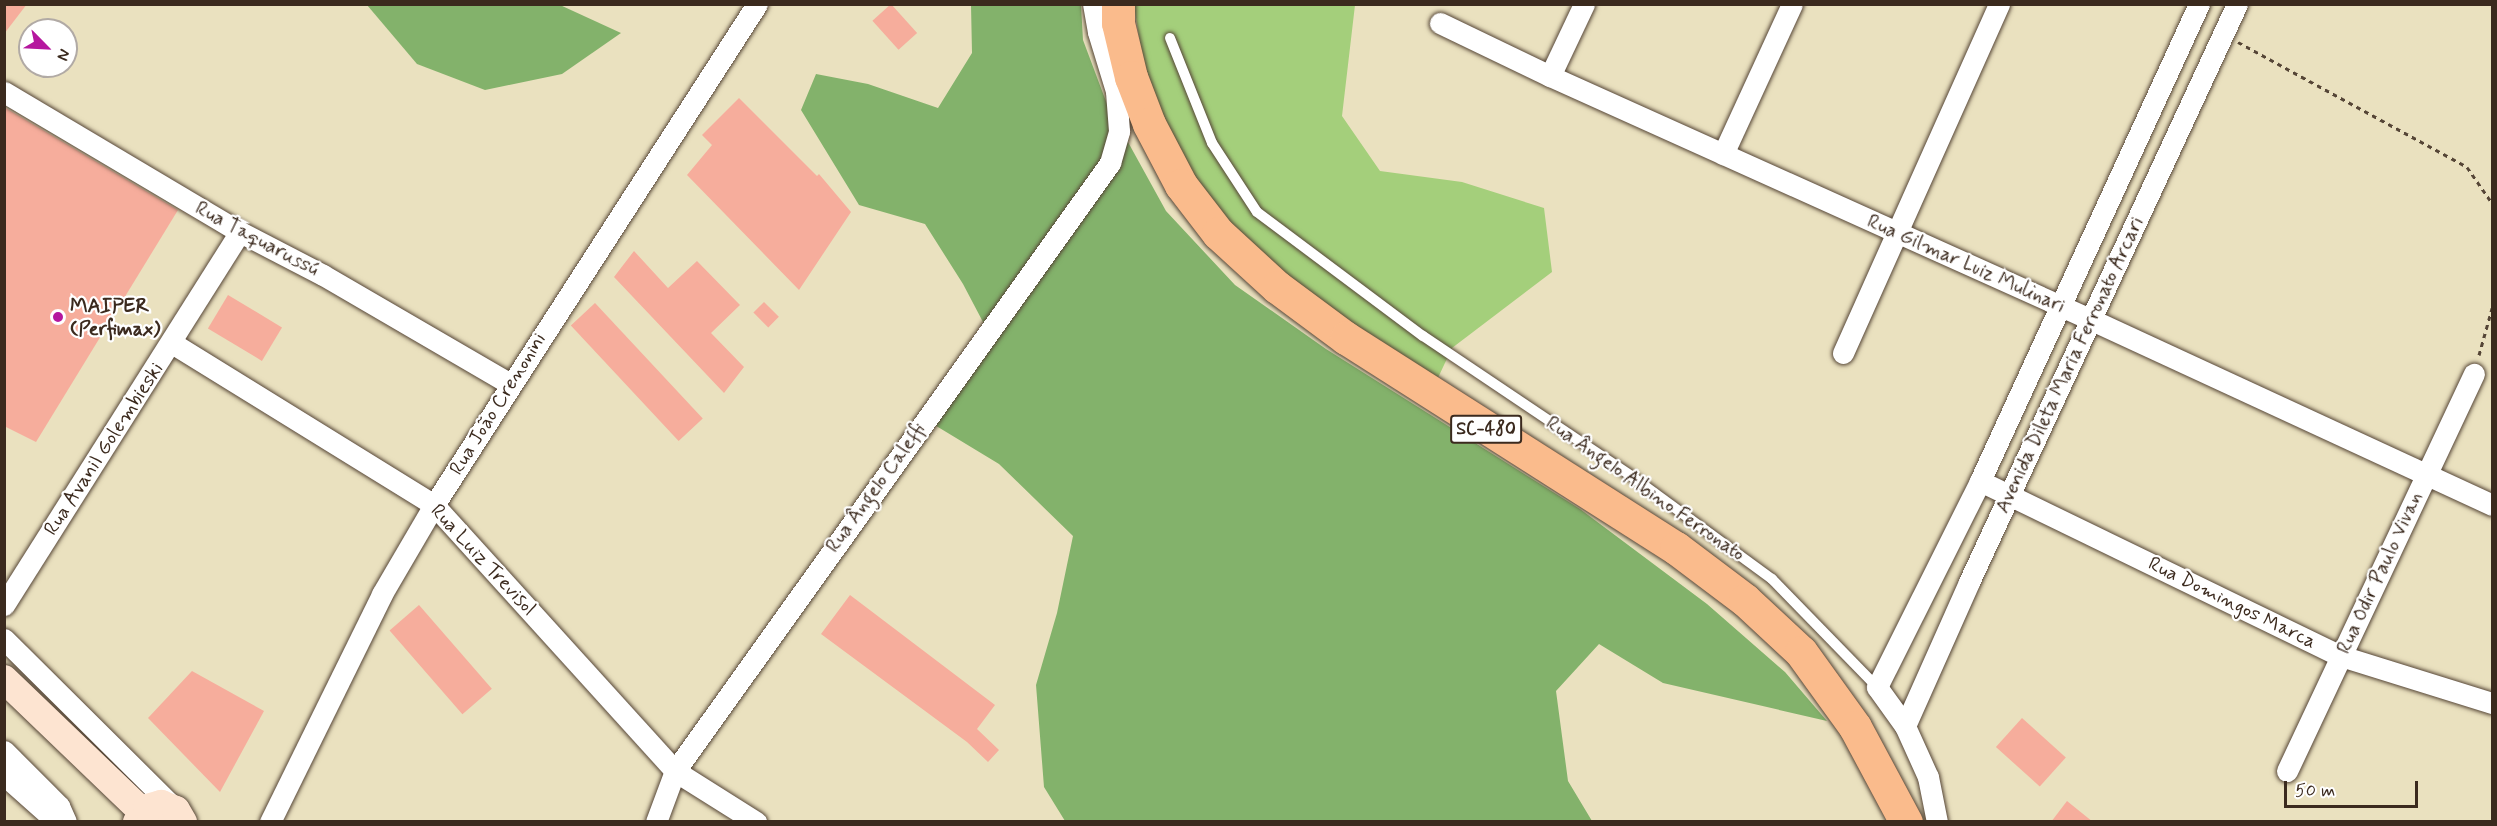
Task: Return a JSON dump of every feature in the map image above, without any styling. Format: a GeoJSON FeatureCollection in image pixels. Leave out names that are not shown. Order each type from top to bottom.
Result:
{"type":"FeatureCollection","features":[{"type":"Feature","properties":{"kind":"main road","name":"SC-480"},"geometry":{"type":"LineString","coordinates":[[1118,4],[1119,23],[1131,77],[1149,124],[1181,185],[1218,233],[1277,287],[1347,338],[1676,548],[1745,600],[1801,652],[1854,727],[1906,822]]}},
{"type":"Feature","properties":{"kind":"main road"},"geometry":{"type":"LineString","coordinates":[[4,679],[166,818]]}},
{"type":"Feature","properties":{"kind":"street","name":"Rua João Crenonini"},"geometry":{"type":"LineString","coordinates":[[270,822],[382,594],[434,505],[757,4]]}},
{"type":"Feature","properties":{"kind":"street","name":"Rua Ângelo Caleffi"},"geometry":{"type":"LineString","coordinates":[[656,822],[675,771],[1110,163],[1119,131],[1116,91],[1098,32],[1093,4]]}},
{"type":"Feature","properties":{"kind":"street"},"geometry":{"type":"LineString","coordinates":[[1550,76],[1584,4]]}},
{"type":"Feature","properties":{"kind":"street"},"geometry":{"type":"LineString","coordinates":[[1723,154],[1792,4]]}},
{"type":"Feature","properties":{"kind":"street"},"geometry":{"type":"LineString","coordinates":[[1843,353],[2000,4]]}},
{"type":"Feature","properties":{"kind":"street","name":"Avenida Dileta Maria Ferronato Arcari"},"geometry":{"type":"LineString","coordinates":[[1877,687],[1980,481],[2199,4]]}},
{"type":"Feature","properties":{"kind":"street","name":"Avenida Dileta Maria Ferronato Arcari"},"geometry":{"type":"LineString","coordinates":[[1905,726],[1969,582],[2011,496],[2237,4]]}},
{"type":"Feature","properties":{"kind":"street","name":"Rua Gilmar Luiz Mulinari"},"geometry":{"type":"LineString","coordinates":[[1440,23],[1550,76],[2092,320],[2493,505]]}},
{"type":"Feature","properties":{"kind":"street","name":"Rua Taquarussú"},"geometry":{"type":"LineString","coordinates":[[4,92],[240,232],[323,275],[510,384]]}},
{"type":"Feature","properties":{"kind":"street","name":"Rua AvaniI Golembieski"},"geometry":{"type":"LineString","coordinates":[[4,605],[172,343],[240,232]]}},
{"type":"Feature","properties":{"kind":"street","name":"Rua Luiz Trevisol"},"geometry":{"type":"LineString","coordinates":[[172,343],[434,505],[675,771],[756,822]]}},
{"type":"Feature","properties":{"kind":"street","name":"Rua Odir Paulo Vivan"},"geometry":{"type":"LineString","coordinates":[[2287,771],[2474,374]]}},
{"type":"Feature","properties":{"kind":"street","name":"Rua Domingos Marca"},"geometry":{"type":"LineString","coordinates":[[1980,481],[2341,656],[2493,703]]}},
{"type":"Feature","properties":{"kind":"street"},"geometry":{"type":"LineString","coordinates":[[4,639],[166,818]]}},
{"type":"Feature","properties":{"kind":"street","name":"Rua Ângelo Albino Ferronato"},"geometry":{"type":"LineString","coordinates":[[1877,687],[1905,726],[1928,777],[1937,822]]}},
{"type":"Feature","properties":{"kind":"street"},"geometry":{"type":"LineString","coordinates":[[4,751],[59,806],[66,822]]}},
{"type":"Feature","properties":{"kind":"street"},"geometry":{"type":"LineString","coordinates":[[4,775],[57,822]]}},
{"type":"Feature","properties":{"kind":"lane","name":"Rua Ângelo Albino Ferronato"},"geometry":{"type":"LineString","coordinates":[[1170,38],[1212,143],[1257,212],[1423,336],[1634,478],[1772,579],[1877,687]]}},
{"type":"Feature","properties":{"kind":"path"},"geometry":{"type":"LineString","coordinates":[[2224,34],[2467,166],[2493,203]]}},
{"type":"Feature","properties":{"kind":"path"},"geometry":{"type":"LineString","coordinates":[[2474,374],[2493,308]]}},
{"type":"Feature","properties":{"kind":"green space"},"geometry":{"type":"Polygon","coordinates":[[[367,5],[560,5],[621,33],[562,74],[485,90],[417,64],[367,5]]]}},
{"type":"Feature","properties":{"kind":"green space"},"geometry":{"type":"Polygon","coordinates":[[[971,5],[1081,5],[1083,40],[1107,104],[1166,211],[1235,285],[1326,349],[1580,509],[1707,604],[1785,672],[1827,721],[1663,683],[1599,644],[1556,691],[1568,781],[1592,821],[1065,821],[1044,787],[1036,685],[1057,613],[1073,536],[999,464],[933,424],[993,341],[963,284],[925,224],[859,205],[801,110],[816,74],[868,84],[938,108],[972,53],[971,5]]]}},
{"type":"Feature","properties":{"kind":"green space"},"geometry":{"type":"Polygon","coordinates":[[[1134,5],[1355,5],[1342,116],[1380,171],[1462,182],[1544,208],[1552,272],[1452,348],[1436,382],[1355,328],[1245,241],[1197,185],[1157,116],[1145,74],[1134,5]]]}},
{"type":"Feature","properties":{"kind":"building"},"geometry":{"type":"Polygon","coordinates":[[[4,4],[27,4],[4,34],[4,4]]]}},
{"type":"Feature","properties":{"kind":"building"},"geometry":{"type":"Polygon","coordinates":[[[891,4],[917,33],[899,50],[872,21],[891,4]]]}},
{"type":"Feature","properties":{"kind":"building"},"geometry":{"type":"Polygon","coordinates":[[[739,98],[817,176],[819,174],[851,212],[799,290],[687,175],[712,145],[702,135],[739,98]]]}},
{"type":"Feature","properties":{"kind":"building","name":"MAIPER (Perfimax)"},"geometry":{"type":"Polygon","coordinates":[[[4,107],[178,210],[36,442],[4,426],[4,107]]]}},
{"type":"Feature","properties":{"kind":"building"},"geometry":{"type":"Polygon","coordinates":[[[634,251],[668,288],[697,261],[740,305],[711,333],[744,367],[724,393],[614,277],[634,251]]]}},
{"type":"Feature","properties":{"kind":"building"},"geometry":{"type":"Polygon","coordinates":[[[228,295],[282,327],[262,361],[208,328],[228,295]]]}},
{"type":"Feature","properties":{"kind":"building"},"geometry":{"type":"Polygon","coordinates":[[[764,302],[779,317],[768,327],[753,313],[764,302]]]}},
{"type":"Feature","properties":{"kind":"building"},"geometry":{"type":"Polygon","coordinates":[[[595,303],[703,419],[679,441],[571,326],[595,303]]]}},
{"type":"Feature","properties":{"kind":"building"},"geometry":{"type":"Polygon","coordinates":[[[850,595],[995,705],[977,729],[999,750],[988,762],[967,742],[821,634],[850,595]]]}},
{"type":"Feature","properties":{"kind":"building"},"geometry":{"type":"Polygon","coordinates":[[[419,605],[492,689],[462,714],[390,631],[419,605]]]}},
{"type":"Feature","properties":{"kind":"building"},"geometry":{"type":"Polygon","coordinates":[[[192,671],[264,711],[220,792],[148,718],[192,671]]]}},
{"type":"Feature","properties":{"kind":"building"},"geometry":{"type":"Polygon","coordinates":[[[2022,718],[2066,757],[2040,786],[1996,747],[2022,718]]]}},
{"type":"Feature","properties":{"kind":"building"},"geometry":{"type":"Polygon","coordinates":[[[2067,801],[2093,822],[2051,822],[2067,801]]]}},
{"type":"Feature","properties":{"kind":"place","name":"MAIPER (Perfimax)"},"geometry":{"type":"Point","coordinates":[58,317]}}]}
